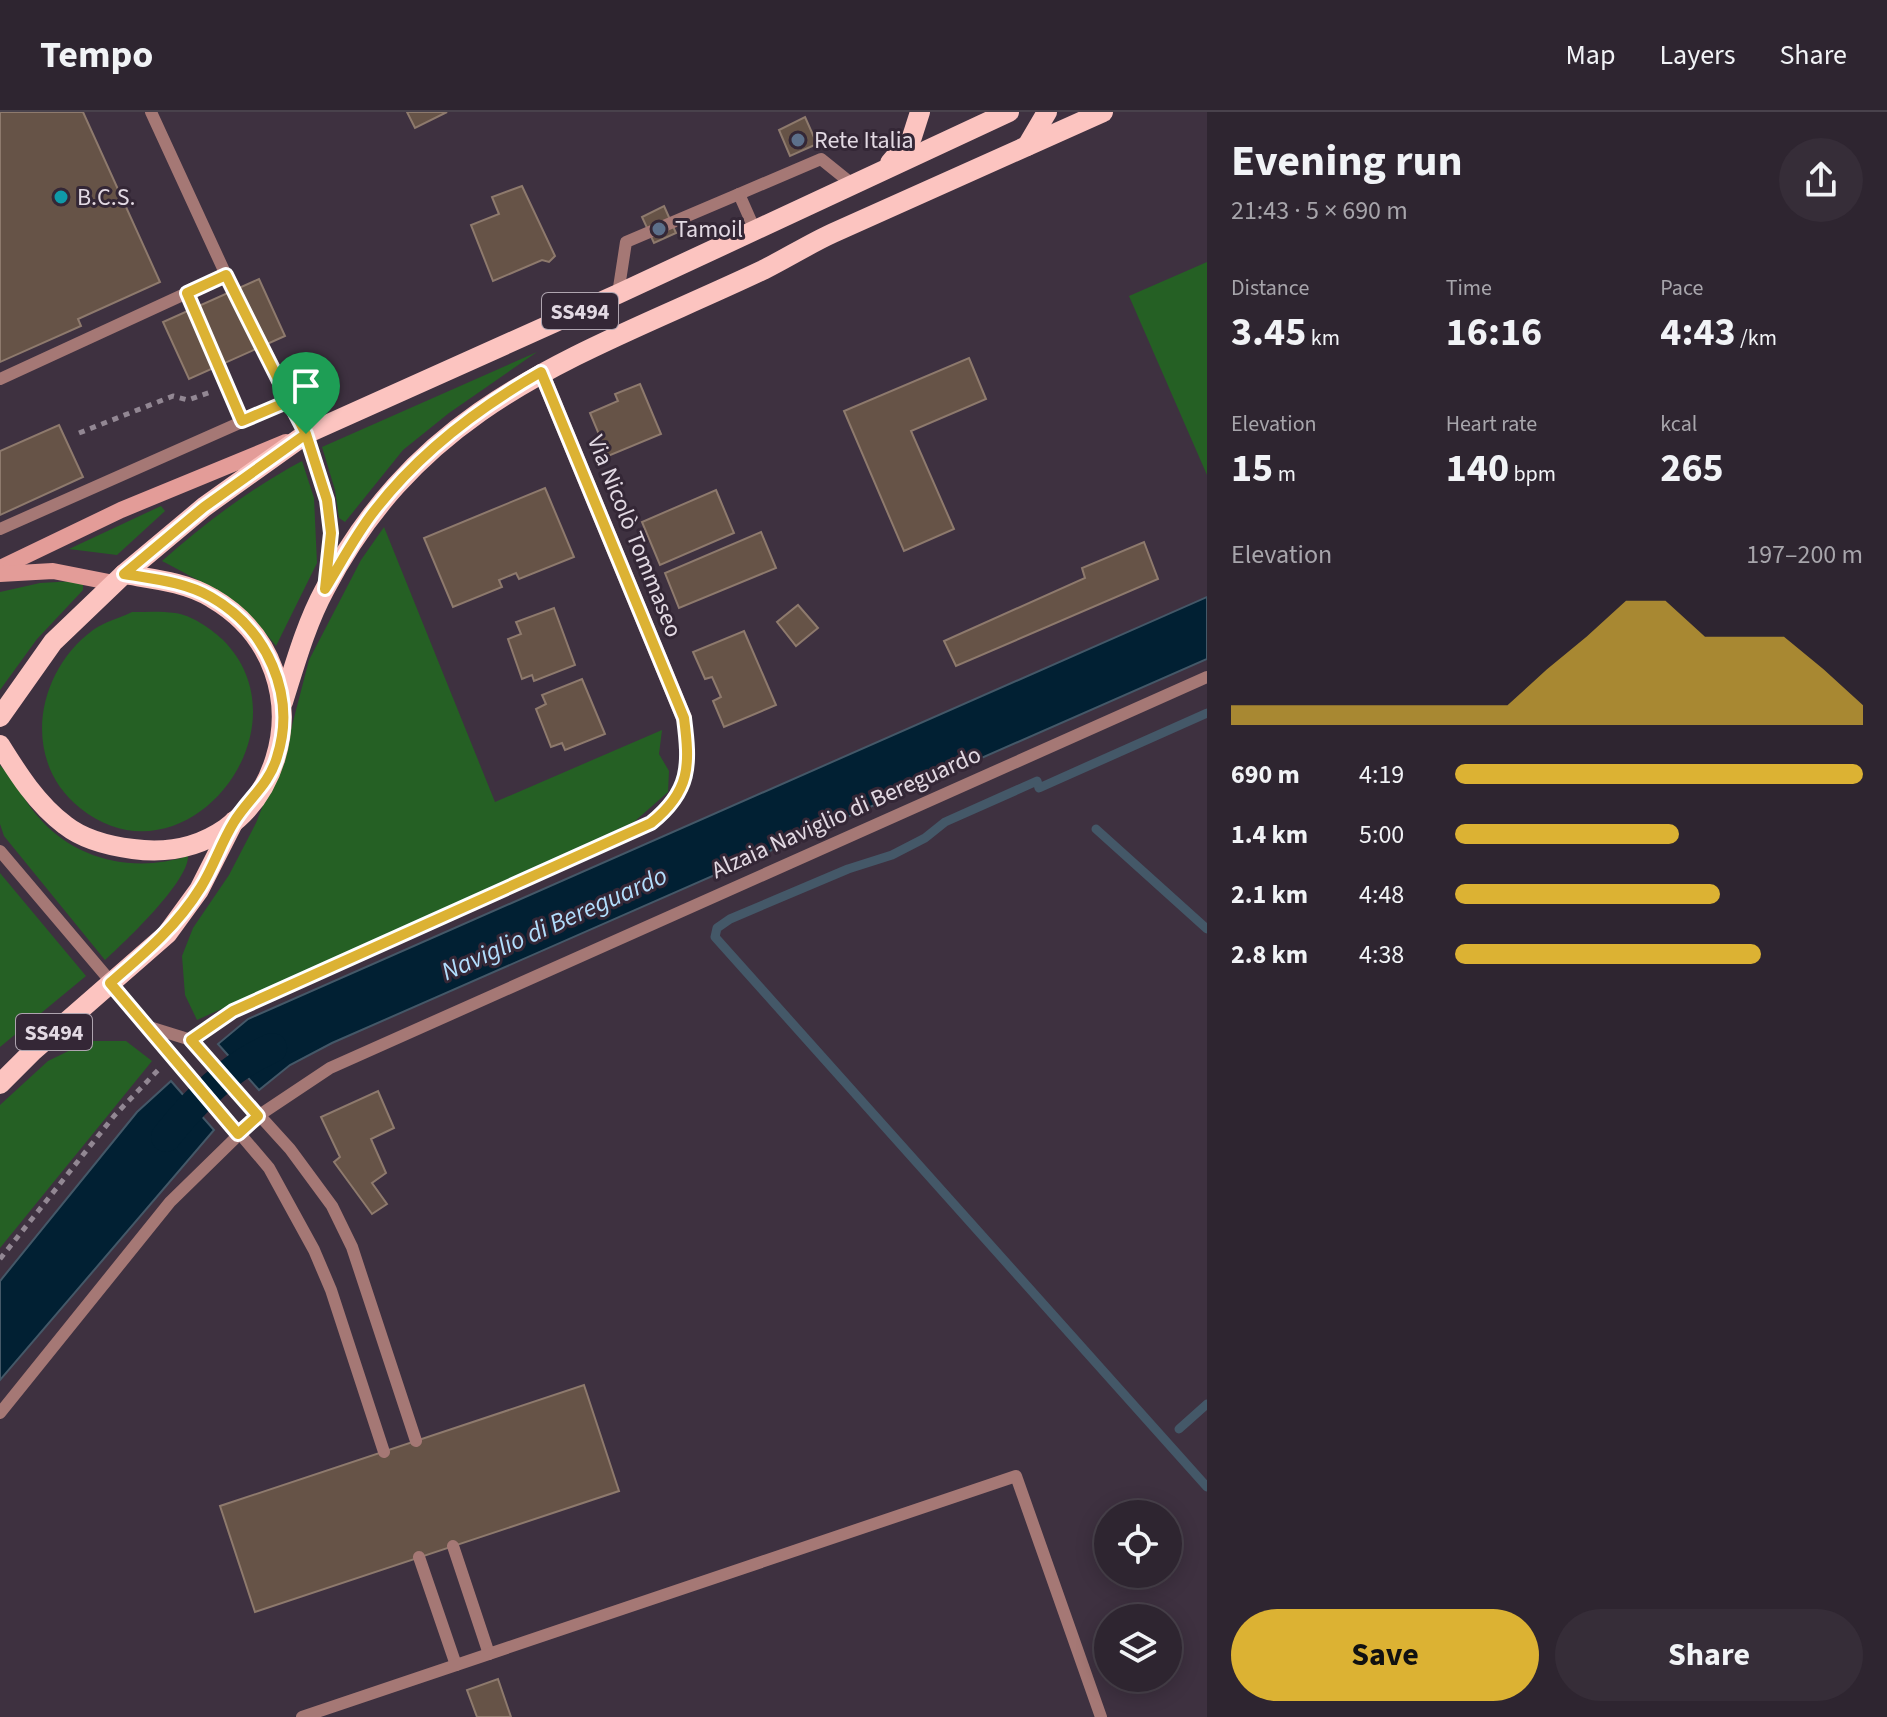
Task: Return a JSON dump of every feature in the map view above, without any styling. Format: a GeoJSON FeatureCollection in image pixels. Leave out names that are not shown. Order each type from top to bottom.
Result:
{"type":"FeatureCollection","features":[{"type":"Feature","properties":{"kind":"main road"},"geometry":{"type":"LineString","coordinates":[[885,168],[912,137],[920,112]]}},
{"type":"Feature","properties":{"kind":"main road","name":"SS494"},"geometry":{"type":"LineString","coordinates":[[0,717],[53,642],[119,579],[204,507],[306,434],[618,294],[754,228],[1009,112]]}},
{"type":"Feature","properties":{"kind":"main road"},"geometry":{"type":"LineString","coordinates":[[1027,146],[1047,112]]}},
{"type":"Feature","properties":{"kind":"main road","name":"SS494"},"geometry":{"type":"LineString","coordinates":[[0,1084],[167,934],[199,890],[235,820],[262,789],[278,756],[283,702],[325,589],[373,512],[406,473],[440,441],[488,405],[541,372],[1103,112]]}},
{"type":"Feature","properties":{"kind":"main road","name":"SS494"},"geometry":{"type":"LineString","coordinates":[[119,579],[197,591],[211,597],[245,622],[264,646],[276,670],[283,702]]}},
{"type":"Feature","properties":{"kind":"main road","name":"SS494"},"geometry":{"type":"LineString","coordinates":[[0,745],[44,807],[67,827],[92,840],[145,851],[169,849],[215,833],[235,820]]}},
{"type":"Feature","properties":{"kind":"street","name":"Via Nicolò Tommaseo"},"geometry":{"type":"LineString","coordinates":[[541,372],[684,718]]}},
{"type":"Feature","properties":{"kind":"street"},"geometry":{"type":"LineString","coordinates":[[0,571],[121,510],[306,434]]}},
{"type":"Feature","properties":{"kind":"street"},"geometry":{"type":"LineString","coordinates":[[0,571],[53,571],[119,579]]}},
{"type":"Feature","properties":{"kind":"lane"},"geometry":{"type":"LineString","coordinates":[[151,112],[226,275],[306,434],[327,500],[331,533],[325,589]]}},
{"type":"Feature","properties":{"kind":"lane"},"geometry":{"type":"LineString","coordinates":[[618,294],[626,242],[821,159],[852,184]]}},
{"type":"Feature","properties":{"kind":"lane"},"geometry":{"type":"LineString","coordinates":[[739,194],[754,228]]}},
{"type":"Feature","properties":{"kind":"lane"},"geometry":{"type":"LineString","coordinates":[[0,379],[226,275]]}},
{"type":"Feature","properties":{"kind":"lane"},"geometry":{"type":"LineString","coordinates":[[187,293],[242,421]]}},
{"type":"Feature","properties":{"kind":"lane"},"geometry":{"type":"LineString","coordinates":[[0,529],[289,401]]}},
{"type":"Feature","properties":{"kind":"lane","name":"Alzaia Naviglio di Bereguardo"},"geometry":{"type":"LineString","coordinates":[[0,1413],[170,1202],[258,1116],[330,1068],[1207,677]]}},
{"type":"Feature","properties":{"kind":"lane"},"geometry":{"type":"LineString","coordinates":[[0,851],[183,1071],[269,1168],[314,1250],[331,1290],[384,1452]]}},
{"type":"Feature","properties":{"kind":"lane"},"geometry":{"type":"LineString","coordinates":[[146,1026],[191,1040],[309,1172],[332,1206],[352,1247],[416,1441]]}},
{"type":"Feature","properties":{"kind":"lane"},"geometry":{"type":"LineString","coordinates":[[302,1717],[1016,1476],[1101,1717]]}},
{"type":"Feature","properties":{"kind":"lane"},"geometry":{"type":"LineString","coordinates":[[453,1546],[489,1654]]}},
{"type":"Feature","properties":{"kind":"lane"},"geometry":{"type":"LineString","coordinates":[[419,1557],[456,1665]]}},
{"type":"Feature","properties":{"kind":"path"},"geometry":{"type":"LineString","coordinates":[[79,433],[173,396],[188,400],[228,387]]}},
{"type":"Feature","properties":{"kind":"path"},"geometry":{"type":"LineString","coordinates":[[191,1040],[233,1011],[651,823],[672,806],[683,787],[689,755],[684,718]]}},
{"type":"Feature","properties":{"kind":"path"},"geometry":{"type":"LineString","coordinates":[[0,1259],[114,1116],[171,1056]]}},
{"type":"Feature","properties":{"kind":"green space"},"geometry":{"type":"Polygon","coordinates":[[[1207,262],[1207,475],[1129,296],[1207,262]]]}},
{"type":"Feature","properties":{"kind":"green space"},"geometry":{"type":"Polygon","coordinates":[[[537,352],[449,413],[403,450],[345,522],[339,518],[335,490],[322,447],[537,352]]]}},
{"type":"Feature","properties":{"kind":"green space"},"geometry":{"type":"Polygon","coordinates":[[[302,461],[314,498],[317,563],[276,646],[238,607],[162,561],[229,507],[302,461]]]}},
{"type":"Feature","properties":{"kind":"green space"},"geometry":{"type":"Polygon","coordinates":[[[161,506],[165,511],[117,555],[69,549],[161,506]]]}},
{"type":"Feature","properties":{"kind":"green space"},"geometry":{"type":"Polygon","coordinates":[[[384,527],[495,802],[662,730],[659,754],[669,771],[668,792],[634,822],[197,1020],[185,995],[182,956],[193,928],[229,875],[256,823],[287,745],[309,660],[361,560],[384,527]]]}},
{"type":"Feature","properties":{"kind":"green space"},"geometry":{"type":"Polygon","coordinates":[[[40,583],[83,583],[83,590],[37,639],[0,690],[0,592],[40,583]]]}},
{"type":"Feature","properties":{"kind":"green space"},"geometry":{"type":"Polygon","coordinates":[[[132,612],[181,614],[222,639],[246,675],[253,715],[245,754],[224,788],[195,815],[159,830],[120,829],[80,808],[61,789],[49,766],[43,742],[43,718],[48,693],[58,669],[73,648],[93,630],[132,612]]]}},
{"type":"Feature","properties":{"kind":"green space"},"geometry":{"type":"Polygon","coordinates":[[[0,765],[41,820],[56,834],[90,854],[128,863],[168,861],[188,856],[186,867],[167,895],[105,960],[4,836],[0,824],[0,765]]]}},
{"type":"Feature","properties":{"kind":"green space"},"geometry":{"type":"Polygon","coordinates":[[[0,873],[86,976],[0,1047],[0,873]]]}},
{"type":"Feature","properties":{"kind":"green space"},"geometry":{"type":"Polygon","coordinates":[[[89,1041],[126,1041],[152,1061],[0,1248],[0,1105],[48,1061],[89,1041]]]}},
{"type":"Feature","properties":{"kind":"water"},"geometry":{"type":"Polygon","coordinates":[[[1207,597],[1207,659],[332,1043],[290,1065],[259,1090],[218,1044],[248,1019],[1207,597]]]}},
{"type":"Feature","properties":{"kind":"water"},"geometry":{"type":"Polygon","coordinates":[[[171,1081],[214,1130],[0,1380],[0,1281],[137,1112],[171,1081]]]}},
{"type":"Feature","properties":{"kind":"building","name":"B.C.S."},"geometry":{"type":"Polygon","coordinates":[[[0,112],[83,112],[160,282],[78,319],[81,326],[0,362],[0,112]]]}},
{"type":"Feature","properties":{"kind":"building"},"geometry":{"type":"Polygon","coordinates":[[[407,112],[447,112],[415,128],[407,112]]]}},
{"type":"Feature","properties":{"kind":"building"},"geometry":{"type":"Polygon","coordinates":[[[805,117],[817,144],[790,156],[779,130],[805,117]]]}},
{"type":"Feature","properties":{"kind":"building"},"geometry":{"type":"Polygon","coordinates":[[[522,186],[555,256],[549,262],[542,260],[493,281],[471,225],[499,214],[492,197],[522,186]]]}},
{"type":"Feature","properties":{"kind":"building"},"geometry":{"type":"Polygon","coordinates":[[[664,206],[676,233],[654,243],[642,217],[664,206]]]}},
{"type":"Feature","properties":{"kind":"building"},"geometry":{"type":"Polygon","coordinates":[[[259,279],[285,336],[189,379],[163,322],[259,279]]]}},
{"type":"Feature","properties":{"kind":"building"},"geometry":{"type":"Polygon","coordinates":[[[969,358],[986,399],[911,431],[954,529],[904,551],[844,411],[969,358]]]}},
{"type":"Feature","properties":{"kind":"building"},"geometry":{"type":"Polygon","coordinates":[[[640,384],[661,434],[608,456],[590,413],[618,401],[615,394],[640,384]]]}},
{"type":"Feature","properties":{"kind":"building"},"geometry":{"type":"Polygon","coordinates":[[[59,425],[83,477],[0,515],[0,451],[59,425]]]}},
{"type":"Feature","properties":{"kind":"building"},"geometry":{"type":"Polygon","coordinates":[[[545,488],[574,557],[519,579],[516,573],[499,580],[502,587],[453,607],[424,538],[545,488]]]}},
{"type":"Feature","properties":{"kind":"building"},"geometry":{"type":"Polygon","coordinates":[[[716,490],[734,533],[660,565],[642,522],[716,490]]]}},
{"type":"Feature","properties":{"kind":"building"},"geometry":{"type":"Polygon","coordinates":[[[761,532],[776,568],[679,608],[665,573],[761,532]]]}},
{"type":"Feature","properties":{"kind":"building"},"geometry":{"type":"Polygon","coordinates":[[[1144,542],[1158,579],[956,666],[944,641],[1085,578],[1082,568],[1144,542]]]}},
{"type":"Feature","properties":{"kind":"building"},"geometry":{"type":"Polygon","coordinates":[[[798,605],[818,628],[796,646],[777,622],[798,605]]]}},
{"type":"Feature","properties":{"kind":"building"},"geometry":{"type":"Polygon","coordinates":[[[554,608],[575,665],[534,681],[532,675],[522,679],[508,639],[521,634],[516,622],[554,608]]]}},
{"type":"Feature","properties":{"kind":"building"},"geometry":{"type":"Polygon","coordinates":[[[744,631],[776,705],[724,727],[713,701],[721,697],[712,677],[705,679],[693,652],[744,631]]]}},
{"type":"Feature","properties":{"kind":"building"},"geometry":{"type":"Polygon","coordinates":[[[582,679],[605,734],[565,750],[562,743],[551,747],[536,709],[546,704],[542,695],[582,679]]]}},
{"type":"Feature","properties":{"kind":"building"},"geometry":{"type":"Polygon","coordinates":[[[378,1091],[394,1128],[371,1139],[386,1173],[372,1183],[387,1204],[372,1214],[334,1162],[340,1157],[321,1117],[378,1091]]]}},
{"type":"Feature","properties":{"kind":"building"},"geometry":{"type":"Polygon","coordinates":[[[584,1385],[619,1491],[255,1612],[220,1506],[584,1385]]]}},
{"type":"Feature","properties":{"kind":"building"},"geometry":{"type":"Polygon","coordinates":[[[498,1679],[511,1717],[477,1717],[467,1690],[498,1679]]]}},
{"type":"Feature","properties":{"kind":"waterway"},"geometry":{"type":"LineString","coordinates":[[1207,713],[1039,788],[1037,781],[945,822],[925,838],[892,855],[848,869],[730,919],[717,928],[715,937],[1207,1487]]}},
{"type":"Feature","properties":{"kind":"waterway"},"geometry":{"type":"LineString","coordinates":[[1096,829],[1207,929]]}},
{"type":"Feature","properties":{"kind":"waterway","name":"Naviglio di Bereguardo"},"geometry":{"type":"LineString","coordinates":[[166,1137],[214,1086],[242,1064],[272,1048]]}},
{"type":"Feature","properties":{"kind":"waterway"},"geometry":{"type":"LineString","coordinates":[[1179,1429],[1207,1404]]}},
{"type":"Feature","properties":{"kind":"place","name":"Rete Italia"},"geometry":{"type":"Point","coordinates":[798,140]}},
{"type":"Feature","properties":{"kind":"place","name":"B.C.S."},"geometry":{"type":"Point","coordinates":[61,197]}},
{"type":"Feature","properties":{"kind":"place","name":"Tamoil"},"geometry":{"type":"Point","coordinates":[659,229]}},
{"type":"Feature","properties":{"kind":"route"},"geometry":{"type":"LineString","coordinates":[[306,434],[226,275],[187,293],[242,421],[289,401],[306,434],[204,507],[124,574],[183,586],[211,597],[245,622],[264,646],[276,670],[283,702],[283,729],[278,756],[270,774],[250,805],[235,820],[199,890],[167,934],[110,983],[238,1134],[258,1116],[191,1040],[233,1011],[651,823],[672,806],[683,787],[689,755],[684,718],[541,372],[500,396],[440,441],[406,473],[373,512],[325,589],[331,533],[327,500],[306,434]]}}]}
